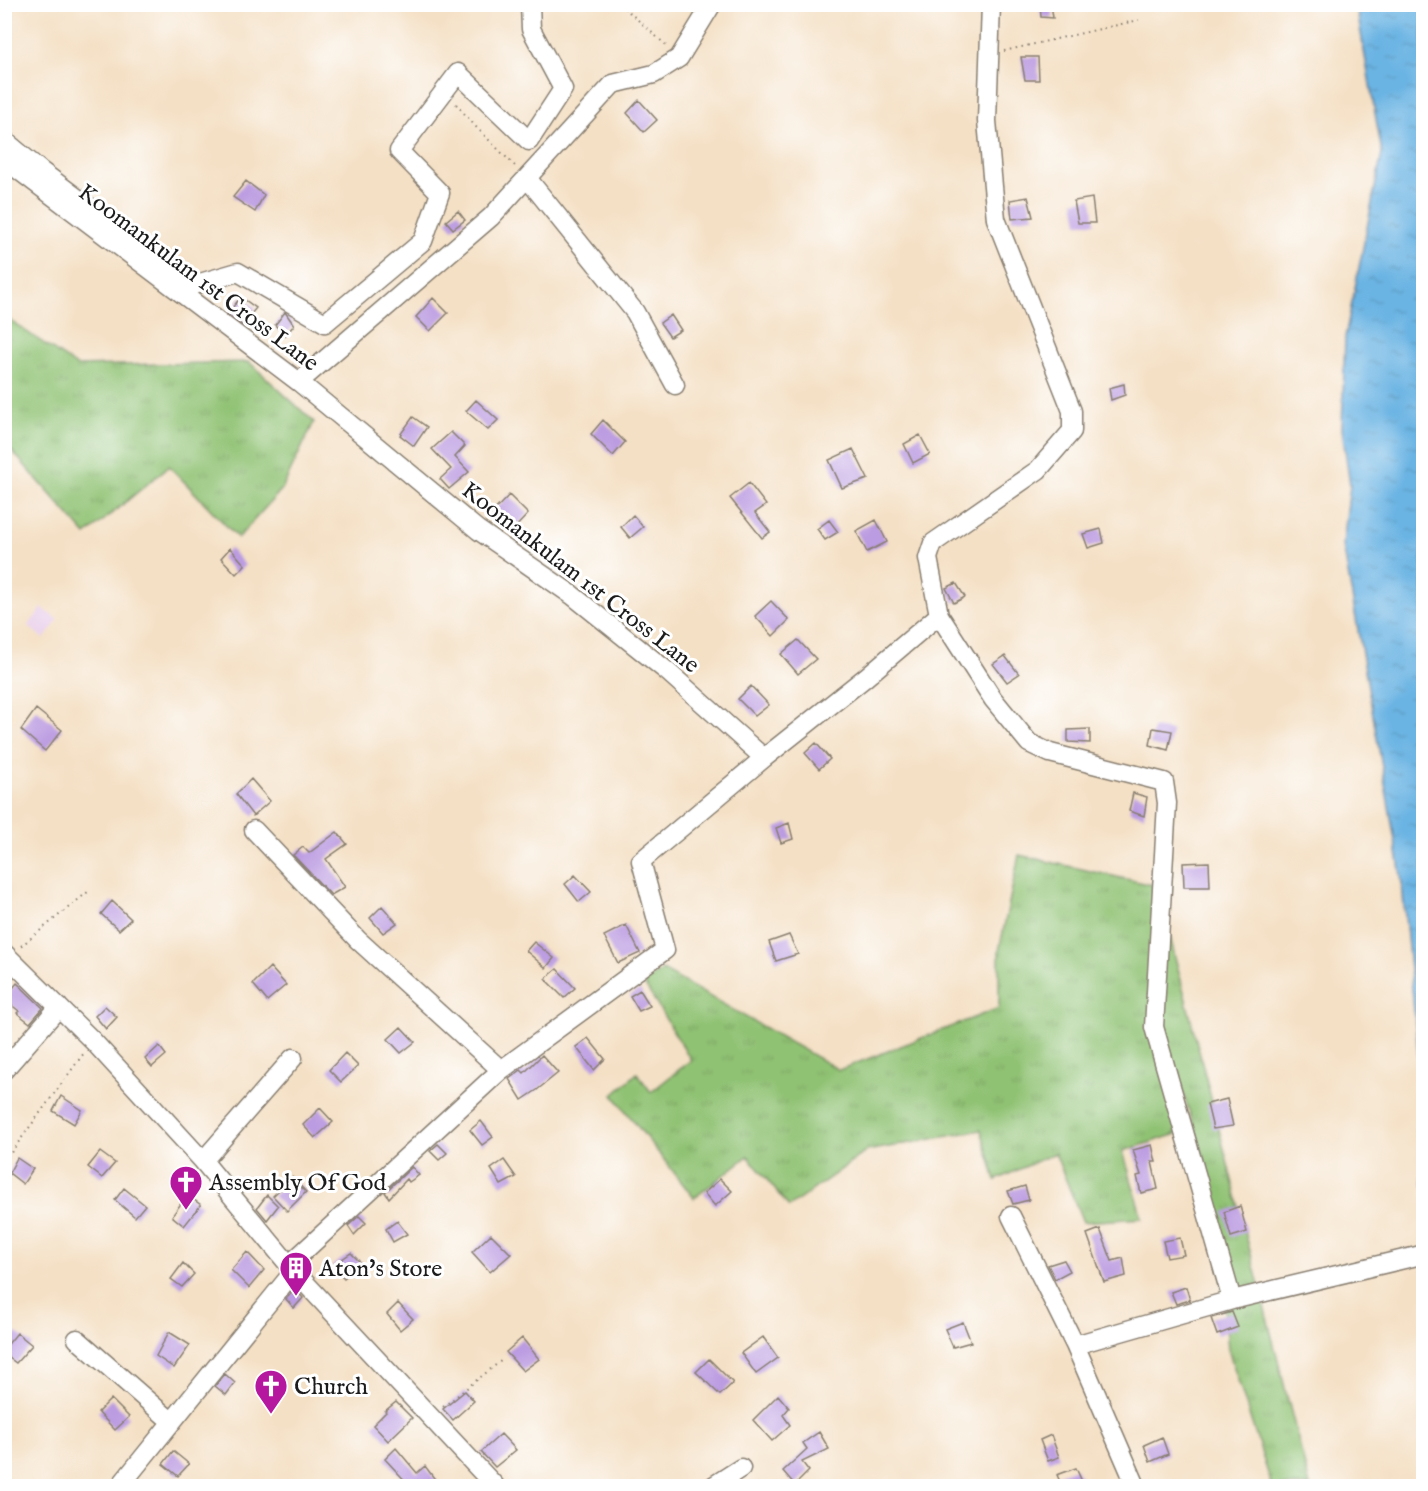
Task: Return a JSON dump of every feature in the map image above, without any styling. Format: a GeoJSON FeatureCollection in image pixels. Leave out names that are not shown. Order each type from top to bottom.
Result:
{"type":"FeatureCollection","features":[{"type":"Feature","properties":{"kind":"street"},"geometry":{"type":"LineString","coordinates":[[4,140],[41,171],[193,285],[238,272],[325,323],[423,241],[440,193],[399,150],[458,73],[529,141],[563,89],[531,29],[531,4]]}},
{"type":"Feature","properties":{"kind":"street"},"geometry":{"type":"LineString","coordinates":[[298,382],[491,218],[613,84],[654,74],[680,57],[712,4]]}},
{"type":"Feature","properties":{"kind":"street"},"geometry":{"type":"LineString","coordinates":[[991,4],[987,121],[996,219],[1072,411],[1072,431],[1038,470],[933,543],[928,558],[939,615],[993,699],[1029,743],[1050,753],[1164,782],[1167,803],[1154,1027],[1232,1300]]}},
{"type":"Feature","properties":{"kind":"street","name":"Koomankulam 1st Cross Lane"},"geometry":{"type":"LineString","coordinates":[[4,159],[298,382],[478,530],[572,595],[651,658],[764,758]]}},
{"type":"Feature","properties":{"kind":"street"},"geometry":{"type":"LineString","coordinates":[[527,178],[635,312],[675,385]]}},
{"type":"Feature","properties":{"kind":"street"},"geometry":{"type":"LineString","coordinates":[[120,1486],[292,1268],[501,1070],[665,950],[640,861],[939,615]]}},
{"type":"Feature","properties":{"kind":"street"},"geometry":{"type":"LineString","coordinates":[[254,830],[358,940],[501,1070]]}},
{"type":"Feature","properties":{"kind":"street"},"geometry":{"type":"LineString","coordinates":[[6,955],[93,1041],[203,1161],[292,1268],[495,1486]]}},
{"type":"Feature","properties":{"kind":"street"},"geometry":{"type":"LineString","coordinates":[[4,1070],[59,1007]]}},
{"type":"Feature","properties":{"kind":"street"},"geometry":{"type":"LineString","coordinates":[[203,1161],[293,1058]]}},
{"type":"Feature","properties":{"kind":"street"},"geometry":{"type":"LineString","coordinates":[[1011,1216],[1075,1345],[1136,1486]]}},
{"type":"Feature","properties":{"kind":"street"},"geometry":{"type":"LineString","coordinates":[[1075,1345],[1232,1300],[1421,1255]]}},
{"type":"Feature","properties":{"kind":"street"},"geometry":{"type":"LineString","coordinates":[[77,1339],[172,1422]]}},
{"type":"Feature","properties":{"kind":"street"},"geometry":{"type":"LineString","coordinates":[[712,1486],[741,1468]]}},
{"type":"Feature","properties":{"kind":"path"},"geometry":{"type":"LineString","coordinates":[[620,4],[680,57]]}},
{"type":"Feature","properties":{"kind":"path"},"geometry":{"type":"LineString","coordinates":[[989,55],[1138,20]]}},
{"type":"Feature","properties":{"kind":"path"},"geometry":{"type":"LineString","coordinates":[[445,90],[476,128],[527,178]]}},
{"type":"Feature","properties":{"kind":"path"},"geometry":{"type":"LineString","coordinates":[[6,955],[89,891]]}},
{"type":"Feature","properties":{"kind":"path"},"geometry":{"type":"LineString","coordinates":[[4,1162],[93,1041]]}},
{"type":"Feature","properties":{"kind":"path"},"geometry":{"type":"LineString","coordinates":[[430,1417],[501,1360]]}},
{"type":"Feature","properties":{"kind":"shaded area"},"geometry":{"type":"Polygon","coordinates":[[[42,608],[58,620],[44,639],[28,626],[42,608]]]}},
{"type":"Feature","properties":{"kind":"green space"},"geometry":{"type":"Polygon","coordinates":[[[5,317],[77,366],[249,362],[314,422],[282,489],[238,538],[169,466],[86,535],[5,443],[5,317]]]}},
{"type":"Feature","properties":{"kind":"green space"},"geometry":{"type":"Polygon","coordinates":[[[1019,855],[1157,886],[1310,1486],[1272,1486],[1228,1349],[1215,1201],[1203,1154],[1149,988],[1177,1134],[1123,1151],[1142,1218],[1083,1222],[1055,1153],[996,1180],[981,1130],[867,1151],[789,1207],[748,1156],[694,1198],[613,1095],[637,1073],[651,1092],[691,1060],[643,982],[663,970],[839,1070],[999,1008],[999,951],[1019,855]]]}},
{"type":"Feature","properties":{"kind":"water"},"geometry":{"type":"Polygon","coordinates":[[[1356,5],[1423,5],[1423,1186],[1418,1052],[1401,875],[1343,545],[1350,485],[1342,429],[1345,337],[1382,153],[1356,5]]]}},
{"type":"Feature","properties":{"kind":"building"},"geometry":{"type":"Polygon","coordinates":[[[1040,4],[1051,4],[1053,18],[1041,17],[1040,4]]]}},
{"type":"Feature","properties":{"kind":"building"},"geometry":{"type":"Polygon","coordinates":[[[1021,57],[1038,57],[1039,80],[1025,80],[1021,57]]]}},
{"type":"Feature","properties":{"kind":"building"},"geometry":{"type":"Polygon","coordinates":[[[639,100],[657,120],[644,132],[627,113],[639,100]]]}},
{"type":"Feature","properties":{"kind":"building"},"geometry":{"type":"Polygon","coordinates":[[[246,181],[264,195],[255,212],[233,197],[246,181]]]}},
{"type":"Feature","properties":{"kind":"building"},"geometry":{"type":"Polygon","coordinates":[[[1028,197],[1033,217],[1012,219],[1010,200],[1028,197]]]}},
{"type":"Feature","properties":{"kind":"building"},"geometry":{"type":"Polygon","coordinates":[[[1092,198],[1095,223],[1078,223],[1074,201],[1092,198]]]}},
{"type":"Feature","properties":{"kind":"building"},"geometry":{"type":"Polygon","coordinates":[[[458,211],[465,220],[453,229],[446,221],[458,211]]]}},
{"type":"Feature","properties":{"kind":"building"},"geometry":{"type":"Polygon","coordinates":[[[241,297],[256,308],[242,325],[227,314],[241,297]]]}},
{"type":"Feature","properties":{"kind":"building"},"geometry":{"type":"Polygon","coordinates":[[[433,298],[448,313],[430,331],[416,317],[433,298]]]}},
{"type":"Feature","properties":{"kind":"building"},"geometry":{"type":"Polygon","coordinates":[[[285,312],[294,325],[285,336],[275,325],[285,312]]]}},
{"type":"Feature","properties":{"kind":"building"},"geometry":{"type":"Polygon","coordinates":[[[671,315],[681,330],[670,337],[660,323],[671,315]]]}},
{"type":"Feature","properties":{"kind":"building"},"geometry":{"type":"Polygon","coordinates":[[[1124,384],[1125,395],[1111,400],[1109,388],[1124,384]]]}},
{"type":"Feature","properties":{"kind":"building"},"geometry":{"type":"Polygon","coordinates":[[[476,400],[498,420],[488,430],[466,411],[476,400]]]}},
{"type":"Feature","properties":{"kind":"building"},"geometry":{"type":"Polygon","coordinates":[[[413,417],[427,427],[414,446],[400,435],[413,417]]]}},
{"type":"Feature","properties":{"kind":"building"},"geometry":{"type":"Polygon","coordinates":[[[603,420],[625,442],[613,456],[591,434],[603,420]]]}},
{"type":"Feature","properties":{"kind":"building"},"geometry":{"type":"Polygon","coordinates":[[[451,432],[465,446],[455,457],[469,472],[449,489],[440,479],[451,469],[432,449],[451,432]]]}},
{"type":"Feature","properties":{"kind":"building"},"geometry":{"type":"Polygon","coordinates":[[[920,435],[930,454],[913,463],[904,444],[920,435]]]}},
{"type":"Feature","properties":{"kind":"building"},"geometry":{"type":"Polygon","coordinates":[[[853,449],[868,479],[842,488],[829,460],[853,449]]]}},
{"type":"Feature","properties":{"kind":"building"},"geometry":{"type":"Polygon","coordinates":[[[749,483],[766,505],[755,513],[770,532],[762,538],[730,498],[749,483]]]}},
{"type":"Feature","properties":{"kind":"building"},"geometry":{"type":"Polygon","coordinates":[[[509,495],[528,514],[511,532],[492,513],[509,495]]]}},
{"type":"Feature","properties":{"kind":"building"},"geometry":{"type":"Polygon","coordinates":[[[633,515],[643,527],[630,538],[621,527],[633,515]]]}},
{"type":"Feature","properties":{"kind":"building"},"geometry":{"type":"Polygon","coordinates":[[[829,520],[838,532],[825,540],[817,529],[829,520]]]}},
{"type":"Feature","properties":{"kind":"building"},"geometry":{"type":"Polygon","coordinates":[[[876,520],[887,542],[867,552],[856,531],[876,520]]]}},
{"type":"Feature","properties":{"kind":"building"},"geometry":{"type":"Polygon","coordinates":[[[1101,529],[1104,543],[1088,548],[1083,534],[1101,529]]]}},
{"type":"Feature","properties":{"kind":"building"},"geometry":{"type":"Polygon","coordinates":[[[230,548],[245,565],[236,574],[221,558],[230,548]]]}},
{"type":"Feature","properties":{"kind":"building"},"geometry":{"type":"Polygon","coordinates":[[[956,583],[965,597],[954,603],[946,588],[956,583]]]}},
{"type":"Feature","properties":{"kind":"building"},"geometry":{"type":"Polygon","coordinates":[[[771,601],[789,620],[773,636],[755,616],[771,601]]]}},
{"type":"Feature","properties":{"kind":"building"},"geometry":{"type":"Polygon","coordinates":[[[798,640],[816,659],[798,674],[781,654],[798,640]]]}},
{"type":"Feature","properties":{"kind":"building"},"geometry":{"type":"Polygon","coordinates":[[[1005,656],[1019,674],[1007,682],[993,664],[1005,656]]]}},
{"type":"Feature","properties":{"kind":"building"},"geometry":{"type":"Polygon","coordinates":[[[751,686],[769,705],[755,716],[738,699],[751,686]]]}},
{"type":"Feature","properties":{"kind":"building"},"geometry":{"type":"Polygon","coordinates":[[[36,709],[62,730],[45,751],[21,730],[36,709]]]}},
{"type":"Feature","properties":{"kind":"building"},"geometry":{"type":"Polygon","coordinates":[[[1153,728],[1172,731],[1168,750],[1150,745],[1153,728]]]}},
{"type":"Feature","properties":{"kind":"building"},"geometry":{"type":"Polygon","coordinates":[[[1090,729],[1090,743],[1068,742],[1068,730],[1090,729]]]}},
{"type":"Feature","properties":{"kind":"building"},"geometry":{"type":"Polygon","coordinates":[[[816,743],[830,759],[819,769],[805,753],[816,743]]]}},
{"type":"Feature","properties":{"kind":"building"},"geometry":{"type":"Polygon","coordinates":[[[251,779],[270,801],[253,816],[236,794],[251,779]]]}},
{"type":"Feature","properties":{"kind":"building"},"geometry":{"type":"Polygon","coordinates":[[[1133,793],[1147,797],[1144,816],[1129,811],[1133,793]]]}},
{"type":"Feature","properties":{"kind":"building"},"geometry":{"type":"Polygon","coordinates":[[[789,823],[793,839],[781,843],[776,828],[789,823]]]}},
{"type":"Feature","properties":{"kind":"building"},"geometry":{"type":"Polygon","coordinates":[[[337,832],[347,844],[326,859],[345,887],[331,895],[293,855],[303,847],[309,853],[337,832]]]}},
{"type":"Feature","properties":{"kind":"building"},"geometry":{"type":"Polygon","coordinates":[[[1209,862],[1210,887],[1184,887],[1183,863],[1209,862]]]}},
{"type":"Feature","properties":{"kind":"building"},"geometry":{"type":"Polygon","coordinates":[[[575,875],[591,892],[579,902],[565,884],[575,875]]]}},
{"type":"Feature","properties":{"kind":"building"},"geometry":{"type":"Polygon","coordinates":[[[112,901],[131,919],[119,930],[101,914],[112,901]]]}},
{"type":"Feature","properties":{"kind":"building"},"geometry":{"type":"Polygon","coordinates":[[[382,906],[397,923],[383,933],[370,918],[382,906]]]}},
{"type":"Feature","properties":{"kind":"building"},"geometry":{"type":"Polygon","coordinates":[[[626,925],[640,953],[618,963],[604,936],[626,925]]]}},
{"type":"Feature","properties":{"kind":"building"},"geometry":{"type":"Polygon","coordinates":[[[789,935],[798,954],[776,961],[769,942],[789,935]]]}},
{"type":"Feature","properties":{"kind":"building"},"geometry":{"type":"Polygon","coordinates":[[[534,942],[554,958],[546,968],[526,951],[534,942]]]}},
{"type":"Feature","properties":{"kind":"building"},"geometry":{"type":"Polygon","coordinates":[[[270,967],[286,985],[267,1001],[253,984],[270,967]]]}},
{"type":"Feature","properties":{"kind":"building"},"geometry":{"type":"Polygon","coordinates":[[[557,969],[575,988],[564,998],[545,979],[557,969]]]}},
{"type":"Feature","properties":{"kind":"building"},"geometry":{"type":"Polygon","coordinates":[[[17,983],[43,1008],[30,1023],[4,999],[17,983]]]}},
{"type":"Feature","properties":{"kind":"building"},"geometry":{"type":"Polygon","coordinates":[[[640,990],[650,1006],[639,1011],[630,996],[640,990]]]}},
{"type":"Feature","properties":{"kind":"building"},"geometry":{"type":"Polygon","coordinates":[[[105,1006],[117,1017],[106,1029],[95,1016],[105,1006]]]}},
{"type":"Feature","properties":{"kind":"building"},"geometry":{"type":"Polygon","coordinates":[[[401,1027],[415,1042],[401,1053],[388,1039],[401,1027]]]}},
{"type":"Feature","properties":{"kind":"building"},"geometry":{"type":"Polygon","coordinates":[[[588,1038],[605,1059],[594,1070],[576,1047],[588,1038]]]}},
{"type":"Feature","properties":{"kind":"building"},"geometry":{"type":"Polygon","coordinates":[[[159,1046],[166,1055],[152,1067],[145,1059],[159,1046]]]}},
{"type":"Feature","properties":{"kind":"building"},"geometry":{"type":"Polygon","coordinates":[[[345,1053],[358,1066],[341,1082],[329,1070],[345,1053]]]}},
{"type":"Feature","properties":{"kind":"building"},"geometry":{"type":"Polygon","coordinates":[[[542,1055],[558,1073],[522,1100],[509,1079],[521,1070],[524,1073],[542,1055]]]}},
{"type":"Feature","properties":{"kind":"building"},"geometry":{"type":"Polygon","coordinates":[[[61,1096],[82,1110],[74,1124],[53,1111],[61,1096]]]}},
{"type":"Feature","properties":{"kind":"building"},"geometry":{"type":"Polygon","coordinates":[[[1227,1099],[1233,1126],[1213,1129],[1207,1104],[1227,1099]]]}},
{"type":"Feature","properties":{"kind":"building"},"geometry":{"type":"Polygon","coordinates":[[[320,1108],[333,1122],[315,1138],[303,1125],[320,1108]]]}},
{"type":"Feature","properties":{"kind":"building"},"geometry":{"type":"Polygon","coordinates":[[[481,1121],[493,1137],[482,1145],[470,1130],[481,1121]]]}},
{"type":"Feature","properties":{"kind":"building"},"geometry":{"type":"Polygon","coordinates":[[[438,1144],[447,1153],[439,1160],[430,1151],[438,1144]]]}},
{"type":"Feature","properties":{"kind":"building"},"geometry":{"type":"Polygon","coordinates":[[[1152,1145],[1156,1162],[1152,1162],[1158,1189],[1141,1193],[1137,1176],[1141,1175],[1133,1150],[1152,1145]]]}},
{"type":"Feature","properties":{"kind":"building"},"geometry":{"type":"Polygon","coordinates":[[[100,1152],[115,1163],[102,1178],[88,1167],[100,1152]]]}},
{"type":"Feature","properties":{"kind":"building"},"geometry":{"type":"Polygon","coordinates":[[[17,1158],[33,1169],[23,1184],[9,1173],[17,1158]]]}},
{"type":"Feature","properties":{"kind":"building"},"geometry":{"type":"Polygon","coordinates":[[[504,1160],[516,1177],[501,1185],[491,1169],[504,1160]]]}},
{"type":"Feature","properties":{"kind":"building"},"geometry":{"type":"Polygon","coordinates":[[[412,1167],[419,1175],[409,1182],[407,1179],[389,1198],[385,1192],[412,1167]]]}},
{"type":"Feature","properties":{"kind":"building"},"geometry":{"type":"Polygon","coordinates":[[[292,1177],[306,1192],[287,1211],[273,1196],[292,1177]]]}},
{"type":"Feature","properties":{"kind":"building"},"geometry":{"type":"Polygon","coordinates":[[[720,1179],[732,1191],[715,1206],[704,1193],[720,1179]]]}},
{"type":"Feature","properties":{"kind":"building"},"geometry":{"type":"Polygon","coordinates":[[[1025,1186],[1029,1200],[1013,1204],[1008,1191],[1025,1186]]]}},
{"type":"Feature","properties":{"kind":"building"},"geometry":{"type":"Polygon","coordinates":[[[124,1188],[145,1205],[135,1217],[115,1200],[124,1188]]]}},
{"type":"Feature","properties":{"kind":"building","name":"Assembly Of God"},"geometry":{"type":"Polygon","coordinates":[[[187,1195],[201,1205],[184,1226],[172,1216],[187,1195]]]}},
{"type":"Feature","properties":{"kind":"building"},"geometry":{"type":"Polygon","coordinates":[[[267,1195],[278,1206],[267,1220],[257,1208],[267,1195]]]}},
{"type":"Feature","properties":{"kind":"building"},"geometry":{"type":"Polygon","coordinates":[[[1240,1206],[1247,1232],[1231,1237],[1224,1212],[1240,1206]]]}},
{"type":"Feature","properties":{"kind":"building"},"geometry":{"type":"Polygon","coordinates":[[[359,1216],[366,1223],[354,1235],[348,1226],[359,1216]]]}},
{"type":"Feature","properties":{"kind":"building"},"geometry":{"type":"Polygon","coordinates":[[[397,1221],[407,1234],[393,1242],[386,1229],[397,1221]]]}},
{"type":"Feature","properties":{"kind":"building"},"geometry":{"type":"Polygon","coordinates":[[[1100,1229],[1112,1261],[1123,1258],[1126,1276],[1104,1282],[1087,1234],[1100,1229]]]}},
{"type":"Feature","properties":{"kind":"building"},"geometry":{"type":"Polygon","coordinates":[[[491,1234],[511,1254],[490,1272],[472,1252],[491,1234]]]}},
{"type":"Feature","properties":{"kind":"building"},"geometry":{"type":"Polygon","coordinates":[[[1180,1238],[1184,1255],[1167,1258],[1163,1241],[1180,1238]]]}},
{"type":"Feature","properties":{"kind":"building"},"geometry":{"type":"Polygon","coordinates":[[[247,1252],[264,1270],[249,1288],[231,1270],[247,1252]]]}},
{"type":"Feature","properties":{"kind":"building"},"geometry":{"type":"Polygon","coordinates":[[[351,1253],[361,1263],[344,1278],[332,1266],[351,1253]]]}},
{"type":"Feature","properties":{"kind":"building"},"geometry":{"type":"Polygon","coordinates":[[[1064,1260],[1070,1271],[1055,1279],[1048,1265],[1064,1260]]]}},
{"type":"Feature","properties":{"kind":"building"},"geometry":{"type":"Polygon","coordinates":[[[183,1263],[194,1274],[182,1287],[171,1279],[183,1263]]]}},
{"type":"Feature","properties":{"kind":"building"},"geometry":{"type":"Polygon","coordinates":[[[1186,1287],[1190,1300],[1176,1304],[1171,1292],[1186,1287]]]}},
{"type":"Feature","properties":{"kind":"building","name":"Aton's Store"},"geometry":{"type":"Polygon","coordinates":[[[295,1289],[303,1298],[294,1308],[286,1299],[295,1289]]]}},
{"type":"Feature","properties":{"kind":"building"},"geometry":{"type":"Polygon","coordinates":[[[398,1303],[413,1319],[400,1330],[387,1314],[398,1303]]]}},
{"type":"Feature","properties":{"kind":"building"},"geometry":{"type":"Polygon","coordinates":[[[1232,1312],[1238,1327],[1217,1335],[1211,1318],[1232,1312]]]}},
{"type":"Feature","properties":{"kind":"building"},"geometry":{"type":"Polygon","coordinates":[[[963,1322],[971,1342],[953,1347],[945,1329],[963,1322]]]}},
{"type":"Feature","properties":{"kind":"building"},"geometry":{"type":"Polygon","coordinates":[[[169,1332],[190,1345],[174,1368],[156,1356],[169,1332]]]}},
{"type":"Feature","properties":{"kind":"building"},"geometry":{"type":"Polygon","coordinates":[[[17,1333],[32,1345],[16,1363],[4,1354],[4,1349],[17,1333]]]}},
{"type":"Feature","properties":{"kind":"building"},"geometry":{"type":"Polygon","coordinates":[[[763,1337],[778,1358],[756,1374],[741,1353],[763,1337]]]}},
{"type":"Feature","properties":{"kind":"building"},"geometry":{"type":"Polygon","coordinates":[[[522,1338],[539,1359],[523,1371],[506,1352],[522,1338]]]}},
{"type":"Feature","properties":{"kind":"building"},"geometry":{"type":"Polygon","coordinates":[[[709,1359],[733,1383],[720,1395],[696,1372],[709,1359]]]}},
{"type":"Feature","properties":{"kind":"building"},"geometry":{"type":"Polygon","coordinates":[[[225,1374],[235,1383],[226,1395],[215,1386],[225,1374]]]}},
{"type":"Feature","properties":{"kind":"building"},"geometry":{"type":"Polygon","coordinates":[[[465,1391],[474,1401],[453,1420],[443,1409],[465,1391]]]}},
{"type":"Feature","properties":{"kind":"building"},"geometry":{"type":"Polygon","coordinates":[[[778,1395],[789,1408],[783,1415],[790,1425],[772,1441],[753,1420],[778,1395]]]}},
{"type":"Feature","properties":{"kind":"building"},"geometry":{"type":"Polygon","coordinates":[[[111,1399],[129,1417],[115,1430],[98,1412],[111,1399]]]}},
{"type":"Feature","properties":{"kind":"building"},"geometry":{"type":"Polygon","coordinates":[[[396,1402],[412,1418],[388,1441],[373,1425],[396,1402]]]}},
{"type":"Feature","properties":{"kind":"building"},"geometry":{"type":"Polygon","coordinates":[[[819,1432],[829,1449],[802,1462],[809,1471],[795,1485],[783,1471],[807,1449],[803,1443],[819,1432]]]}},
{"type":"Feature","properties":{"kind":"building"},"geometry":{"type":"Polygon","coordinates":[[[501,1434],[516,1450],[495,1467],[481,1452],[501,1434]]]}},
{"type":"Feature","properties":{"kind":"building"},"geometry":{"type":"Polygon","coordinates":[[[1051,1435],[1059,1457],[1048,1461],[1040,1440],[1051,1435]]]}},
{"type":"Feature","properties":{"kind":"building"},"geometry":{"type":"Polygon","coordinates":[[[1162,1437],[1168,1454],[1150,1462],[1144,1445],[1162,1437]]]}},
{"type":"Feature","properties":{"kind":"building"},"geometry":{"type":"Polygon","coordinates":[[[396,1448],[417,1473],[425,1466],[440,1486],[410,1486],[385,1459],[396,1448]]]}},
{"type":"Feature","properties":{"kind":"building"},"geometry":{"type":"Polygon","coordinates":[[[173,1451],[189,1464],[178,1476],[163,1464],[173,1451]]]}},
{"type":"Feature","properties":{"kind":"building"},"geometry":{"type":"Polygon","coordinates":[[[1076,1468],[1084,1486],[1062,1486],[1057,1475],[1076,1468]]]}},
{"type":"Feature","properties":{"kind":"place","name":"Assembly Of God"},"geometry":{"type":"Point","coordinates":[186,1211]}},
{"type":"Feature","properties":{"kind":"place","name":"Aton's Store"},"geometry":{"type":"Point","coordinates":[296,1297]}},
{"type":"Feature","properties":{"kind":"place","name":"Church"},"geometry":{"type":"Point","coordinates":[271,1415]}}]}
